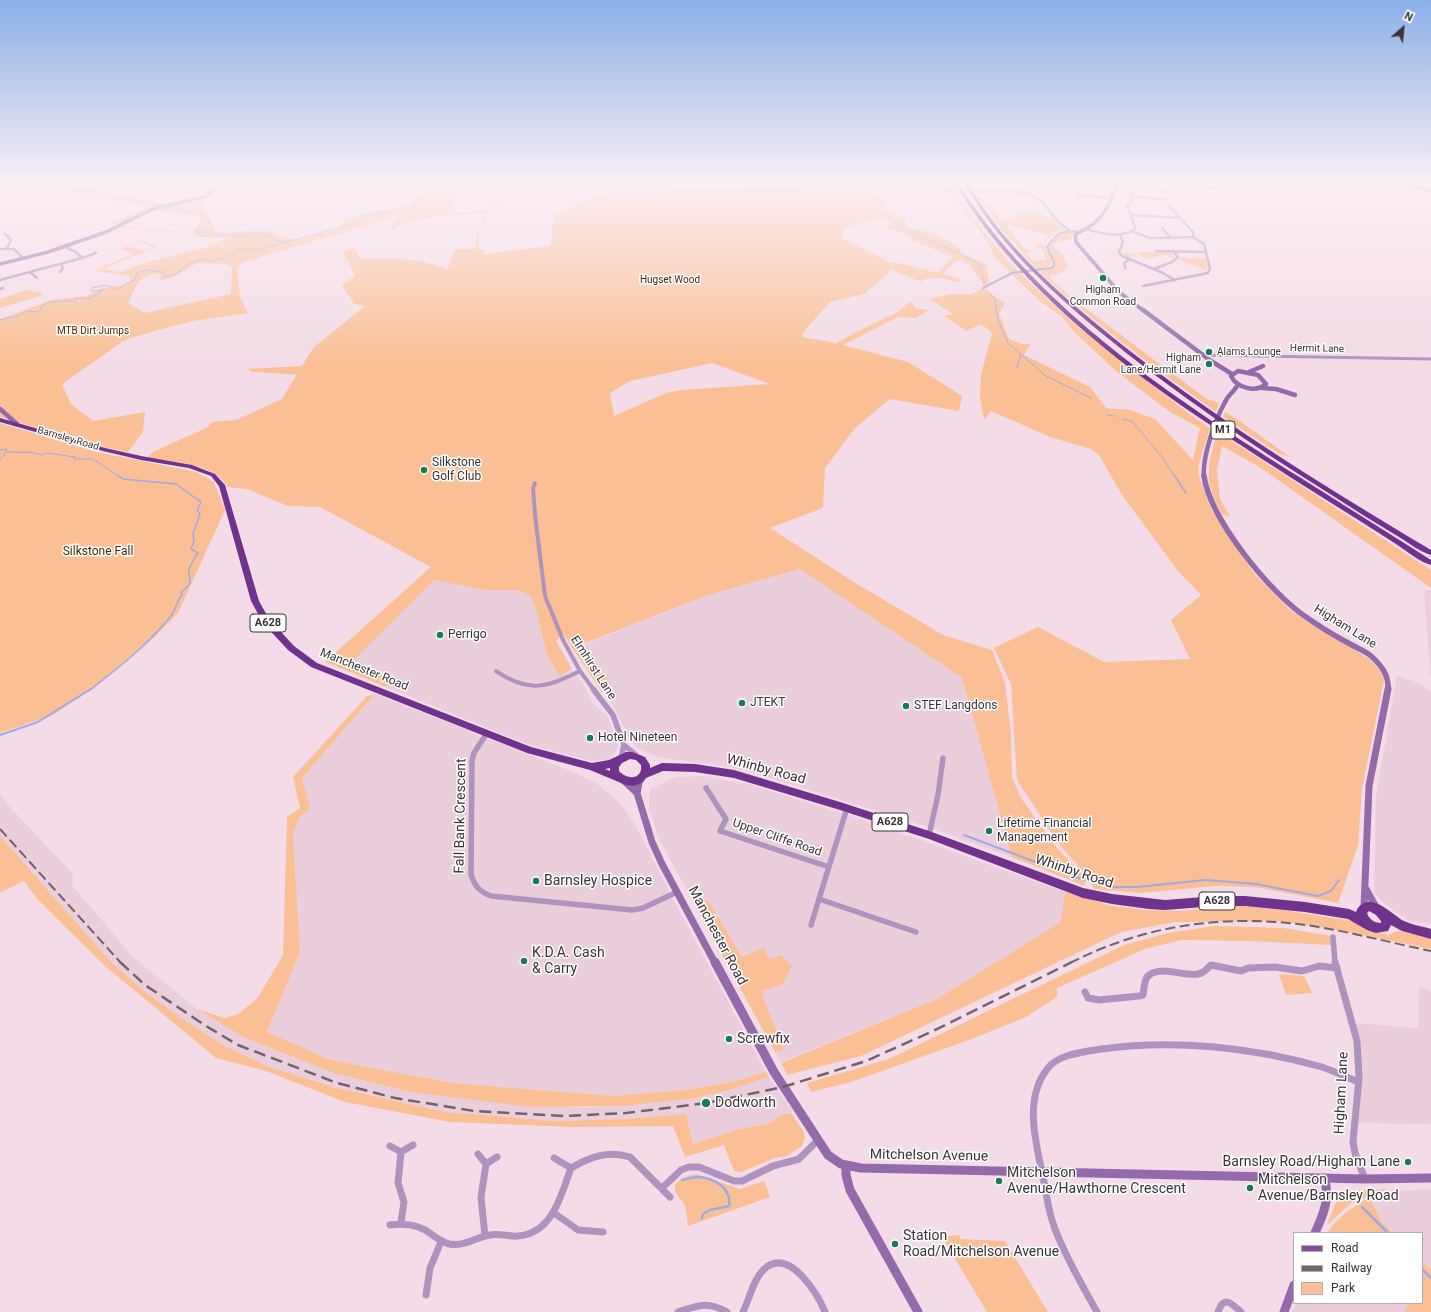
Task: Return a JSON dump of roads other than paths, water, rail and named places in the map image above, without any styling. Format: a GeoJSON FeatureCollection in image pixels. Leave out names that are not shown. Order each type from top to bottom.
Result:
{"type":"FeatureCollection","features":[{"type":"Feature","properties":{"kind":"highway","name":"M1"},"geometry":{"type":"LineString","coordinates":[[999,242],[1021,269],[1064,310],[1155,384],[1237,440],[1407,543],[1431,552]]}},
{"type":"Feature","properties":{"kind":"highway","name":"M1"},"geometry":{"type":"LineString","coordinates":[[1007,242],[1039,276],[1114,342],[1259,446],[1407,543],[1431,563]]}},
{"type":"Feature","properties":{"kind":"highway","name":"A628"},"geometry":{"type":"LineString","coordinates":[[0,420],[17,424]]}},
{"type":"Feature","properties":{"kind":"highway","name":"Barnsley Road"},"geometry":{"type":"LineString","coordinates":[[17,424],[69,440],[142,458]]}},
{"type":"Feature","properties":{"kind":"highway","name":"Manchester Road"},"geometry":{"type":"LineString","coordinates":[[142,458],[190,466],[203,470],[218,479],[222,485],[255,601],[266,621],[291,648],[314,664],[547,756],[592,767],[622,780]]}},
{"type":"Feature","properties":{"kind":"highway","name":"Manchester Road"},"geometry":{"type":"LineString","coordinates":[[592,767],[611,764],[629,755],[641,758],[646,766],[642,777]]}},
{"type":"Feature","properties":{"kind":"highway","name":"Whinby Road"},"geometry":{"type":"LineString","coordinates":[[641,758],[662,767],[695,768],[734,774],[929,834],[1064,886],[1112,899],[1164,905],[1216,900],[1245,900],[1321,909],[1349,914],[1371,926],[1379,928],[1402,926]]}},
{"type":"Feature","properties":{"kind":"highway"},"geometry":{"type":"LineString","coordinates":[[620,759],[614,769],[616,775],[622,780]]}},
{"type":"Feature","properties":{"kind":"highway","name":"Whinby Road"},"geometry":{"type":"LineString","coordinates":[[642,777],[662,767]]}},
{"type":"Feature","properties":{"kind":"highway","name":"A628"},"geometry":{"type":"LineString","coordinates":[[622,780],[632,782],[642,777]]}},
{"type":"Feature","properties":{"kind":"highway","name":"Whinby Road"},"geometry":{"type":"LineString","coordinates":[[1363,908],[1370,906],[1402,926],[1431,934]]}},
{"type":"Feature","properties":{"kind":"highway"},"geometry":{"type":"LineString","coordinates":[[1349,914],[1363,908],[1362,917],[1371,926]]}},
{"type":"Feature","properties":{"kind":"highway"},"geometry":{"type":"LineString","coordinates":[[1379,911],[1387,922],[1384,927]]}},
{"type":"Feature","properties":{"kind":"street"},"geometry":{"type":"LineString","coordinates":[[7,248],[10,242]]}},
{"type":"Feature","properties":{"kind":"street"},"geometry":{"type":"LineString","coordinates":[[0,264],[75,242]]}},
{"type":"Feature","properties":{"kind":"street"},"geometry":{"type":"LineString","coordinates":[[983,288],[992,285],[1012,273],[1043,270],[1054,266],[1054,262],[1047,247],[1051,242]]}},
{"type":"Feature","properties":{"kind":"street"},"geometry":{"type":"LineString","coordinates":[[1076,242],[1112,286],[1203,355],[1232,374]]}},
{"type":"Feature","properties":{"kind":"street"},"geometry":{"type":"LineString","coordinates":[[1123,242],[1119,252],[1129,260],[1154,269],[1175,280]]}},
{"type":"Feature","properties":{"kind":"street"},"geometry":{"type":"LineString","coordinates":[[1143,286],[1208,272],[1210,268],[1204,244],[1201,242]]}},
{"type":"Feature","properties":{"kind":"street"},"geometry":{"type":"LineString","coordinates":[[64,246],[76,252],[82,258]]}},
{"type":"Feature","properties":{"kind":"street"},"geometry":{"type":"LineString","coordinates":[[0,249],[14,249],[23,258]]}},
{"type":"Feature","properties":{"kind":"street"},"geometry":{"type":"LineString","coordinates":[[1156,251],[1205,252]]}},
{"type":"Feature","properties":{"kind":"street"},"geometry":{"type":"LineString","coordinates":[[1154,269],[1176,260],[1178,257],[1173,251]]}},
{"type":"Feature","properties":{"kind":"street"},"geometry":{"type":"LineString","coordinates":[[0,280],[82,258],[94,253]]}},
{"type":"Feature","properties":{"kind":"street"},"geometry":{"type":"LineString","coordinates":[[1125,268],[1124,263],[1129,260]]}},
{"type":"Feature","properties":{"kind":"street"},"geometry":{"type":"LineString","coordinates":[[61,264],[63,268],[61,271],[66,269]]}},
{"type":"Feature","properties":{"kind":"street"},"geometry":{"type":"LineString","coordinates":[[30,272],[37,276]]}},
{"type":"Feature","properties":{"kind":"street","name":"Hermit Lane"},"geometry":{"type":"LineString","coordinates":[[1203,355],[1431,359]]}},
{"type":"Feature","properties":{"kind":"street"},"geometry":{"type":"LineString","coordinates":[[1214,363],[1260,376],[1265,381],[1295,395],[1276,389],[1261,388],[1252,388],[1230,395]]}},
{"type":"Feature","properties":{"kind":"street"},"geometry":{"type":"LineString","coordinates":[[1249,372],[1263,366],[1260,371],[1260,376]]}},
{"type":"Feature","properties":{"kind":"street"},"geometry":{"type":"LineString","coordinates":[[1232,374],[1238,371]]}},
{"type":"Feature","properties":{"kind":"street"},"geometry":{"type":"LineString","coordinates":[[1232,374],[1231,378],[1238,384],[1252,388]]}},
{"type":"Feature","properties":{"kind":"street"},"geometry":{"type":"LineString","coordinates":[[1261,388],[1266,384],[1265,381]]}},
{"type":"Feature","properties":{"kind":"street"},"geometry":{"type":"LineString","coordinates":[[1230,395],[1237,388],[1238,384]]}},
{"type":"Feature","properties":{"kind":"street","name":"Higham Lane"},"geometry":{"type":"LineString","coordinates":[[1230,395],[1222,410],[1204,462],[1204,477],[1208,493],[1216,510],[1258,572],[1286,602],[1301,614],[1370,656],[1383,668],[1388,679],[1387,694],[1367,798],[1366,889],[1363,908]]}},
{"type":"Feature","properties":{"kind":"street","name":"Barnsley Road"},"geometry":{"type":"LineString","coordinates":[[0,409],[17,424]]}},
{"type":"Feature","properties":{"kind":"street","name":"Elmhirst Lane"},"geometry":{"type":"LineString","coordinates":[[535,482],[533,488],[535,516],[545,596],[562,640],[580,671],[613,715],[624,745]]}},
{"type":"Feature","properties":{"kind":"street"},"geometry":{"type":"LineString","coordinates":[[496,671],[507,680],[520,685],[535,687],[546,686],[566,679],[580,671]]}},
{"type":"Feature","properties":{"kind":"street","name":"Fall Bank Crescent"},"geometry":{"type":"LineString","coordinates":[[487,733],[474,752],[472,761],[471,874],[473,882],[479,890],[491,896],[632,910],[643,908],[677,892]]}},
{"type":"Feature","properties":{"kind":"street"},"geometry":{"type":"LineString","coordinates":[[620,759],[624,745],[641,758]]}},
{"type":"Feature","properties":{"kind":"street"},"geometry":{"type":"LineString","coordinates":[[929,834],[938,795],[943,758]]}},
{"type":"Feature","properties":{"kind":"street","name":"Manchester Road"},"geometry":{"type":"LineString","coordinates":[[637,793],[642,777]]}},
{"type":"Feature","properties":{"kind":"street","name":"Manchester Road"},"geometry":{"type":"LineString","coordinates":[[622,780],[637,793],[652,842],[677,892],[774,1072],[818,1140],[833,1160],[846,1166]]}},
{"type":"Feature","properties":{"kind":"street","name":"Upper Cliffe Road"},"geometry":{"type":"LineString","coordinates":[[706,788],[726,819],[720,831],[829,867]]}},
{"type":"Feature","properties":{"kind":"street","name":"Upper Cliffe Road"},"geometry":{"type":"LineString","coordinates":[[811,926],[847,808]]}},
{"type":"Feature","properties":{"kind":"street"},"geometry":{"type":"LineString","coordinates":[[1366,889],[1379,911]]}},
{"type":"Feature","properties":{"kind":"street"},"geometry":{"type":"LineString","coordinates":[[819,899],[916,932]]}},
{"type":"Feature","properties":{"kind":"street","name":"Higham Lane"},"geometry":{"type":"LineString","coordinates":[[1333,937],[1333,953],[1357,1041],[1359,1054],[1353,1142],[1355,1154],[1365,1179]]}},
{"type":"Feature","properties":{"kind":"street"},"geometry":{"type":"LineString","coordinates":[[1085,992],[1088,998],[1099,1000],[1139,996],[1143,995],[1145,982],[1148,976],[1153,972],[1181,972],[1198,974],[1204,972],[1211,965],[1241,971],[1248,968],[1275,967],[1302,971],[1319,966],[1337,968]]}},
{"type":"Feature","properties":{"kind":"street"},"geometry":{"type":"LineString","coordinates":[[1097,1312],[1057,1234],[1035,1143],[1034,1121],[1036,1090],[1040,1079],[1048,1067],[1061,1058],[1104,1048],[1141,1046],[1210,1048],[1256,1054],[1320,1067],[1358,1082]]}},
{"type":"Feature","properties":{"kind":"street"},"geometry":{"type":"LineString","coordinates":[[662,1188],[681,1170],[690,1167],[699,1167],[734,1181],[742,1181],[773,1166],[798,1159],[818,1140]]}},
{"type":"Feature","properties":{"kind":"street"},"geometry":{"type":"LineString","coordinates":[[401,1152],[413,1145]]}},
{"type":"Feature","properties":{"kind":"street"},"geometry":{"type":"LineString","coordinates":[[390,1146],[401,1152]]}},
{"type":"Feature","properties":{"kind":"street"},"geometry":{"type":"LineString","coordinates":[[401,1152],[398,1183],[404,1202],[401,1223]]}},
{"type":"Feature","properties":{"kind":"street"},"geometry":{"type":"LineString","coordinates":[[390,1225],[401,1223],[417,1225],[441,1242],[458,1245],[467,1244],[485,1236],[498,1234],[520,1236],[530,1234],[540,1228],[554,1213],[571,1168],[603,1153],[614,1152],[630,1157],[670,1197]]}},
{"type":"Feature","properties":{"kind":"street"},"geometry":{"type":"LineString","coordinates":[[478,1154],[486,1164],[481,1197],[485,1236]]}},
{"type":"Feature","properties":{"kind":"street"},"geometry":{"type":"LineString","coordinates":[[486,1164],[497,1157]]}},
{"type":"Feature","properties":{"kind":"street"},"geometry":{"type":"LineString","coordinates":[[554,1158],[571,1168]]}},
{"type":"Feature","properties":{"kind":"street"},"geometry":{"type":"LineString","coordinates":[[846,1166],[846,1174],[850,1190],[918,1312]]}},
{"type":"Feature","properties":{"kind":"street","name":"Mitchelson Avenue"},"geometry":{"type":"LineString","coordinates":[[846,1166],[866,1168],[1324,1178]]}},
{"type":"Feature","properties":{"kind":"street"},"geometry":{"type":"LineString","coordinates":[[1315,1232],[1327,1202],[1328,1186],[1324,1178],[1431,1178]]}},
{"type":"Feature","properties":{"kind":"street"},"geometry":{"type":"LineString","coordinates":[[554,1213],[578,1230],[603,1232]]}},
{"type":"Feature","properties":{"kind":"street"},"geometry":{"type":"LineString","coordinates":[[426,1295],[430,1268],[441,1242]]}},
{"type":"Feature","properties":{"kind":"street"},"geometry":{"type":"LineString","coordinates":[[743,1312],[761,1273],[767,1267],[775,1263],[784,1264],[794,1269],[804,1277],[816,1291],[825,1312]]}},
{"type":"Feature","properties":{"kind":"street"},"geometry":{"type":"LineString","coordinates":[[1284,1312],[1293,1288]]}},
{"type":"Feature","properties":{"kind":"street"},"geometry":{"type":"LineString","coordinates":[[1218,1312],[1221,1304],[1224,1302],[1229,1302],[1240,1312]]}},
{"type":"Feature","properties":{"kind":"street"},"geometry":{"type":"LineString","coordinates":[[678,1312],[707,1303],[715,1305],[727,1312]]}},
{"type":"Feature","properties":{"kind":"waterway"},"geometry":{"type":"LineString","coordinates":[[934,242],[979,263],[985,284]]}},
{"type":"Feature","properties":{"kind":"waterway"},"geometry":{"type":"LineString","coordinates":[[0,320],[18,316],[27,311],[38,312],[49,302],[75,301],[75,298],[89,299],[103,290],[92,291],[92,288],[106,285],[118,289],[127,283],[134,281],[138,272],[148,270],[162,272],[166,277],[174,275],[189,264],[202,259],[212,261],[229,256],[241,249],[257,250],[284,243]]}},
{"type":"Feature","properties":{"kind":"waterway"},"geometry":{"type":"LineString","coordinates":[[988,292],[995,299],[998,320],[1008,343],[1021,354]]}},
{"type":"Feature","properties":{"kind":"waterway"},"geometry":{"type":"LineString","coordinates":[[1017,368],[1021,354]]}},
{"type":"Feature","properties":{"kind":"waterway"},"geometry":{"type":"LineString","coordinates":[[1021,354],[1046,376],[1091,398]]}},
{"type":"Feature","properties":{"kind":"waterway"},"geometry":{"type":"LineString","coordinates":[[1107,415],[1114,416]]}},
{"type":"Feature","properties":{"kind":"waterway"},"geometry":{"type":"LineString","coordinates":[[1122,419],[1132,421],[1162,457],[1175,477]]}},
{"type":"Feature","properties":{"kind":"waterway"},"geometry":{"type":"LineString","coordinates":[[0,450],[7,449],[5,451],[42,455],[47,453],[75,457],[74,459],[93,459],[120,477]]}},
{"type":"Feature","properties":{"kind":"waterway"},"geometry":{"type":"LineString","coordinates":[[0,460],[6,452]]}},
{"type":"Feature","properties":{"kind":"waterway"},"geometry":{"type":"LineString","coordinates":[[90,690],[142,647],[174,612],[178,600],[182,595],[181,592],[190,583],[189,570],[198,553],[191,549],[194,541],[193,533],[200,514],[197,510],[201,502],[176,484],[123,479],[119,476]]}},
{"type":"Feature","properties":{"kind":"waterway"},"geometry":{"type":"LineString","coordinates":[[1175,476],[1186,493]]}},
{"type":"Feature","properties":{"kind":"waterway"},"geometry":{"type":"LineString","coordinates":[[0,735],[38,722],[91,689]]}},
{"type":"Feature","properties":{"kind":"waterway"},"geometry":{"type":"LineString","coordinates":[[964,835],[1078,878],[1115,887],[1137,887],[1206,880],[1256,884],[1318,896],[1331,891],[1339,880]]}},
{"type":"Feature","properties":{"kind":"waterway"},"geometry":{"type":"LineString","coordinates":[[682,1180],[698,1177],[710,1179],[721,1185],[728,1194],[729,1206],[710,1210],[703,1214],[702,1218]]}},
{"type":"Feature","properties":{"kind":"waterway"},"geometry":{"type":"LineString","coordinates":[[1362,1207],[1387,1232]]}},
{"type":"Feature","properties":{"kind":"waterway"},"geometry":{"type":"LineString","coordinates":[[1423,1270],[1431,1278]]}},
{"type":"Feature","properties":{"kind":"railway"},"geometry":{"type":"LineString","coordinates":[[0,829],[121,963]]}},
{"type":"Feature","properties":{"kind":"railway"},"geometry":{"type":"LineString","coordinates":[[1070,963],[1119,942],[1144,934],[1196,924],[1249,921],[1315,926],[1431,951]]}},
{"type":"Feature","properties":{"kind":"railway"},"geometry":{"type":"LineString","coordinates":[[121,963],[145,985],[206,1026],[238,1045],[337,1083],[395,1098],[474,1111],[564,1116],[626,1113],[706,1103],[783,1087],[866,1061],[933,1031],[1072,962]]}},
{"type":"Feature","properties":{"kind":"place","name":"Higham Common Road"},"geometry":{"type":"Point","coordinates":[1103,278]}},
{"type":"Feature","properties":{"kind":"place","name":"Alams Lounge"},"geometry":{"type":"Point","coordinates":[1209,352]}},
{"type":"Feature","properties":{"kind":"place","name":"Higham Lane/Hermit Lane"},"geometry":{"type":"Point","coordinates":[1209,364]}},
{"type":"Feature","properties":{"kind":"place","name":"Silkstone Golf Club"},"geometry":{"type":"Point","coordinates":[424,470]}},
{"type":"Feature","properties":{"kind":"place","name":"Perrigo"},"geometry":{"type":"Point","coordinates":[440,635]}},
{"type":"Feature","properties":{"kind":"place","name":"JTEKT"},"geometry":{"type":"Point","coordinates":[742,703]}},
{"type":"Feature","properties":{"kind":"place","name":"STEF Langdons"},"geometry":{"type":"Point","coordinates":[906,706]}},
{"type":"Feature","properties":{"kind":"place","name":"Hotel Nineteen"},"geometry":{"type":"Point","coordinates":[590,738]}},
{"type":"Feature","properties":{"kind":"place","name":"Lifetime Financial Management"},"geometry":{"type":"Point","coordinates":[989,831]}},
{"type":"Feature","properties":{"kind":"place","name":"Barnsley Hospice"},"geometry":{"type":"Point","coordinates":[536,881]}},
{"type":"Feature","properties":{"kind":"place","name":"K.D.A. Cash & Carry"},"geometry":{"type":"Point","coordinates":[524,961]}},
{"type":"Feature","properties":{"kind":"place","name":"Screwfix"},"geometry":{"type":"Point","coordinates":[729,1039]}},
{"type":"Feature","properties":{"kind":"place","name":"Dodworth"},"geometry":{"type":"Point","coordinates":[706,1103]}},
{"type":"Feature","properties":{"kind":"place","name":"Barnsley Road/Higham Lane"},"geometry":{"type":"Point","coordinates":[1408,1162]}},
{"type":"Feature","properties":{"kind":"place","name":"Mitchelson Avenue/Hawthorne Crescent"},"geometry":{"type":"Point","coordinates":[999,1181]}},
{"type":"Feature","properties":{"kind":"place","name":"Mitchelson Avenue/Barnsley Road"},"geometry":{"type":"Point","coordinates":[1250,1188]}},
{"type":"Feature","properties":{"kind":"place","name":"Station Road/Mitchelson Avenue"},"geometry":{"type":"Point","coordinates":[895,1244]}},
{"type":"Feature","properties":{"kind":"park label","name":"Hugset Wood"},"geometry":{"type":"Point","coordinates":[670,280]}},
{"type":"Feature","properties":{"kind":"park label","name":"MTB Dirt Jumps"},"geometry":{"type":"Point","coordinates":[93,331]}},
{"type":"Feature","properties":{"kind":"park label","name":"Silkstone Fall"},"geometry":{"type":"Point","coordinates":[98,552]}}]}
